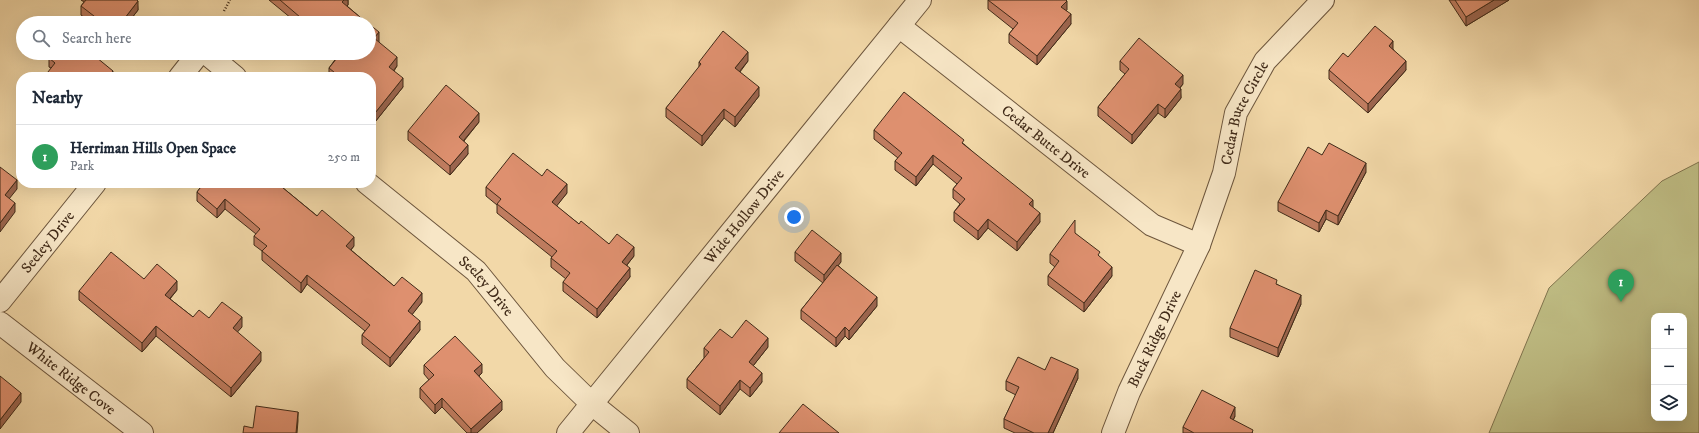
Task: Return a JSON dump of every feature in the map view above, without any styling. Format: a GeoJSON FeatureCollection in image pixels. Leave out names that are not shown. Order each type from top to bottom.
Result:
{"type":"FeatureCollection","features":[{"type":"Feature","properties":{"kind":"street","name":"Wide Hollow Drive"},"geometry":{"type":"LineString","coordinates":[[568,433],[920,0]]}},
{"type":"Feature","properties":{"kind":"street","name":"Cedar Butte Circle"},"geometry":{"type":"LineString","coordinates":[[1199,246],[1224,172],[1236,113],[1265,61],[1323,0]]}},
{"type":"Feature","properties":{"kind":"street","name":"Cedar Butte Drive"},"geometry":{"type":"LineString","coordinates":[[899,26],[1152,225],[1199,246]]}},
{"type":"Feature","properties":{"kind":"street"},"geometry":{"type":"LineString","coordinates":[[184,72],[193,60]]}},
{"type":"Feature","properties":{"kind":"street"},"geometry":{"type":"LineString","coordinates":[[214,60],[229,72]]}},
{"type":"Feature","properties":{"kind":"street","name":"Seeley Drive"},"geometry":{"type":"LineString","coordinates":[[0,301],[91,188]]}},
{"type":"Feature","properties":{"kind":"street","name":"Seeley Drive"},"geometry":{"type":"LineString","coordinates":[[373,188],[476,271],[555,368],[592,404],[628,433]]}},
{"type":"Feature","properties":{"kind":"street","name":"Buck Ridge Drive"},"geometry":{"type":"LineString","coordinates":[[1113,433],[1129,392],[1199,246]]}},
{"type":"Feature","properties":{"kind":"street","name":"White Ridge Cove"},"geometry":{"type":"LineString","coordinates":[[0,323],[142,433]]}},
{"type":"Feature","properties":{"kind":"path"},"geometry":{"type":"LineString","coordinates":[[224,11],[230,0]]}},
{"type":"Feature","properties":{"kind":"shaded area"},"geometry":{"type":"Polygon","coordinates":[[[1699,162],[1699,433],[1489,433],[1549,288],[1662,181],[1699,162]]]}},
{"type":"Feature","properties":{"kind":"building"},"geometry":{"type":"Polygon","coordinates":[[[86,0],[138,1],[126,16],[94,16],[81,6],[86,0]]]}},
{"type":"Feature","properties":{"kind":"building"},"geometry":{"type":"Polygon","coordinates":[[[280,0],[344,0],[342,2],[359,16],[299,16],[280,0]]]}},
{"type":"Feature","properties":{"kind":"building"},"geometry":{"type":"Polygon","coordinates":[[[988,0],[1066,0],[1067,1],[1061,7],[1071,14],[1037,56],[1009,34],[1018,23],[988,0]]]}},
{"type":"Feature","properties":{"kind":"building"},"geometry":{"type":"Polygon","coordinates":[[[1455,0],[1494,0],[1466,17],[1455,0]]]}},
{"type":"Feature","properties":{"kind":"building"},"geometry":{"type":"Polygon","coordinates":[[[1375,26],[1393,41],[1389,46],[1406,61],[1368,104],[1329,70],[1343,53],[1348,57],[1375,26]]]}},
{"type":"Feature","properties":{"kind":"building"},"geometry":{"type":"Polygon","coordinates":[[[723,31],[748,52],[735,68],[759,87],[735,117],[724,109],[702,136],[666,108],[701,64],[699,62],[723,31]]]}},
{"type":"Feature","properties":{"kind":"building"},"geometry":{"type":"Polygon","coordinates":[[[1139,38],[1183,75],[1175,84],[1181,89],[1165,109],[1158,104],[1132,135],[1098,107],[1129,69],[1120,61],[1139,38]]]}},
{"type":"Feature","properties":{"kind":"building"},"geometry":{"type":"Polygon","coordinates":[[[376,40],[397,57],[389,67],[403,78],[376,112],[376,72],[334,72],[329,68],[335,60],[376,60],[376,40]]]}},
{"type":"Feature","properties":{"kind":"building"},"geometry":{"type":"Polygon","coordinates":[[[51,60],[100,60],[113,71],[48,72],[55,63],[51,60]]]}},
{"type":"Feature","properties":{"kind":"building"},"geometry":{"type":"Polygon","coordinates":[[[446,85],[479,113],[459,137],[468,145],[450,166],[408,131],[446,85]]]}},
{"type":"Feature","properties":{"kind":"building"},"geometry":{"type":"Polygon","coordinates":[[[904,92],[964,140],[962,143],[1033,200],[1029,204],[1040,213],[1017,242],[988,219],[978,231],[954,212],[965,199],[953,189],[962,178],[933,155],[916,177],[895,161],[902,153],[874,130],[904,92]]]}},
{"type":"Feature","properties":{"kind":"building"},"geometry":{"type":"Polygon","coordinates":[[[1329,143],[1366,163],[1338,216],[1326,210],[1319,223],[1278,202],[1308,147],[1322,155],[1329,143]]]}},
{"type":"Feature","properties":{"kind":"building"},"geometry":{"type":"Polygon","coordinates":[[[513,153],[542,176],[547,169],[567,184],[552,202],[579,224],[581,221],[609,244],[617,234],[634,247],[622,262],[630,268],[597,309],[563,282],[570,273],[551,258],[557,251],[497,204],[501,199],[486,187],[513,153]]]}},
{"type":"Feature","properties":{"kind":"building"},"geometry":{"type":"Polygon","coordinates":[[[0,167],[16,179],[16,181],[5,195],[15,203],[0,223],[0,167]]]}},
{"type":"Feature","properties":{"kind":"building"},"geometry":{"type":"Polygon","coordinates":[[[200,188],[283,188],[317,216],[322,210],[354,237],[346,246],[394,286],[402,277],[422,293],[408,311],[420,321],[390,358],[362,335],[370,325],[307,275],[301,283],[262,251],[267,246],[254,236],[260,229],[225,199],[217,209],[197,192],[200,188]]]}},
{"type":"Feature","properties":{"kind":"building"},"geometry":{"type":"Polygon","coordinates":[[[1075,220],[1075,233],[1100,252],[1098,255],[1112,267],[1084,303],[1048,276],[1059,261],[1050,254],[1075,220]]]}},
{"type":"Feature","properties":{"kind":"building"},"geometry":{"type":"Polygon","coordinates":[[[812,230],[841,253],[824,275],[795,252],[812,230]]]}},
{"type":"Feature","properties":{"kind":"building"},"geometry":{"type":"Polygon","coordinates":[[[111,252],[144,279],[157,264],[177,281],[165,295],[193,317],[199,310],[209,318],[222,302],[242,317],[233,328],[261,352],[231,388],[156,326],[142,343],[79,291],[111,252]]]}},
{"type":"Feature","properties":{"kind":"building"},"geometry":{"type":"Polygon","coordinates":[[[837,265],[877,297],[849,331],[845,327],[836,338],[801,310],[837,265]]]}},
{"type":"Feature","properties":{"kind":"building"},"geometry":{"type":"Polygon","coordinates":[[[1255,270],[1277,280],[1276,284],[1301,295],[1278,348],[1230,328],[1255,270]]]}},
{"type":"Feature","properties":{"kind":"building"},"geometry":{"type":"Polygon","coordinates":[[[746,320],[768,338],[749,362],[762,373],[750,388],[740,380],[720,406],[687,379],[709,352],[704,348],[720,329],[732,338],[746,320]]]}},
{"type":"Feature","properties":{"kind":"building"},"geometry":{"type":"Polygon","coordinates":[[[455,336],[482,364],[474,371],[502,401],[471,429],[442,398],[435,405],[420,388],[434,375],[424,365],[455,336]]]}},
{"type":"Feature","properties":{"kind":"building"},"geometry":{"type":"Polygon","coordinates":[[[1018,357],[1045,370],[1051,357],[1078,369],[1048,433],[1034,433],[1004,419],[1019,387],[1006,381],[1018,357]]]}},
{"type":"Feature","properties":{"kind":"building"},"geometry":{"type":"Polygon","coordinates":[[[0,376],[21,393],[0,420],[0,376]]]}},
{"type":"Feature","properties":{"kind":"building"},"geometry":{"type":"Polygon","coordinates":[[[1202,390],[1235,407],[1230,418],[1253,430],[1252,433],[1194,433],[1183,427],[1202,390]]]}},
{"type":"Feature","properties":{"kind":"building"},"geometry":{"type":"Polygon","coordinates":[[[803,404],[839,433],[779,433],[803,404]]]}},
{"type":"Feature","properties":{"kind":"building"},"geometry":{"type":"Polygon","coordinates":[[[256,406],[298,412],[296,433],[243,433],[244,426],[253,428],[256,406]]]}},
{"type":"Feature","properties":{"kind":"place","name":"Herriman Hills Open Space"},"geometry":{"type":"Point","coordinates":[1621,302]}}]}
